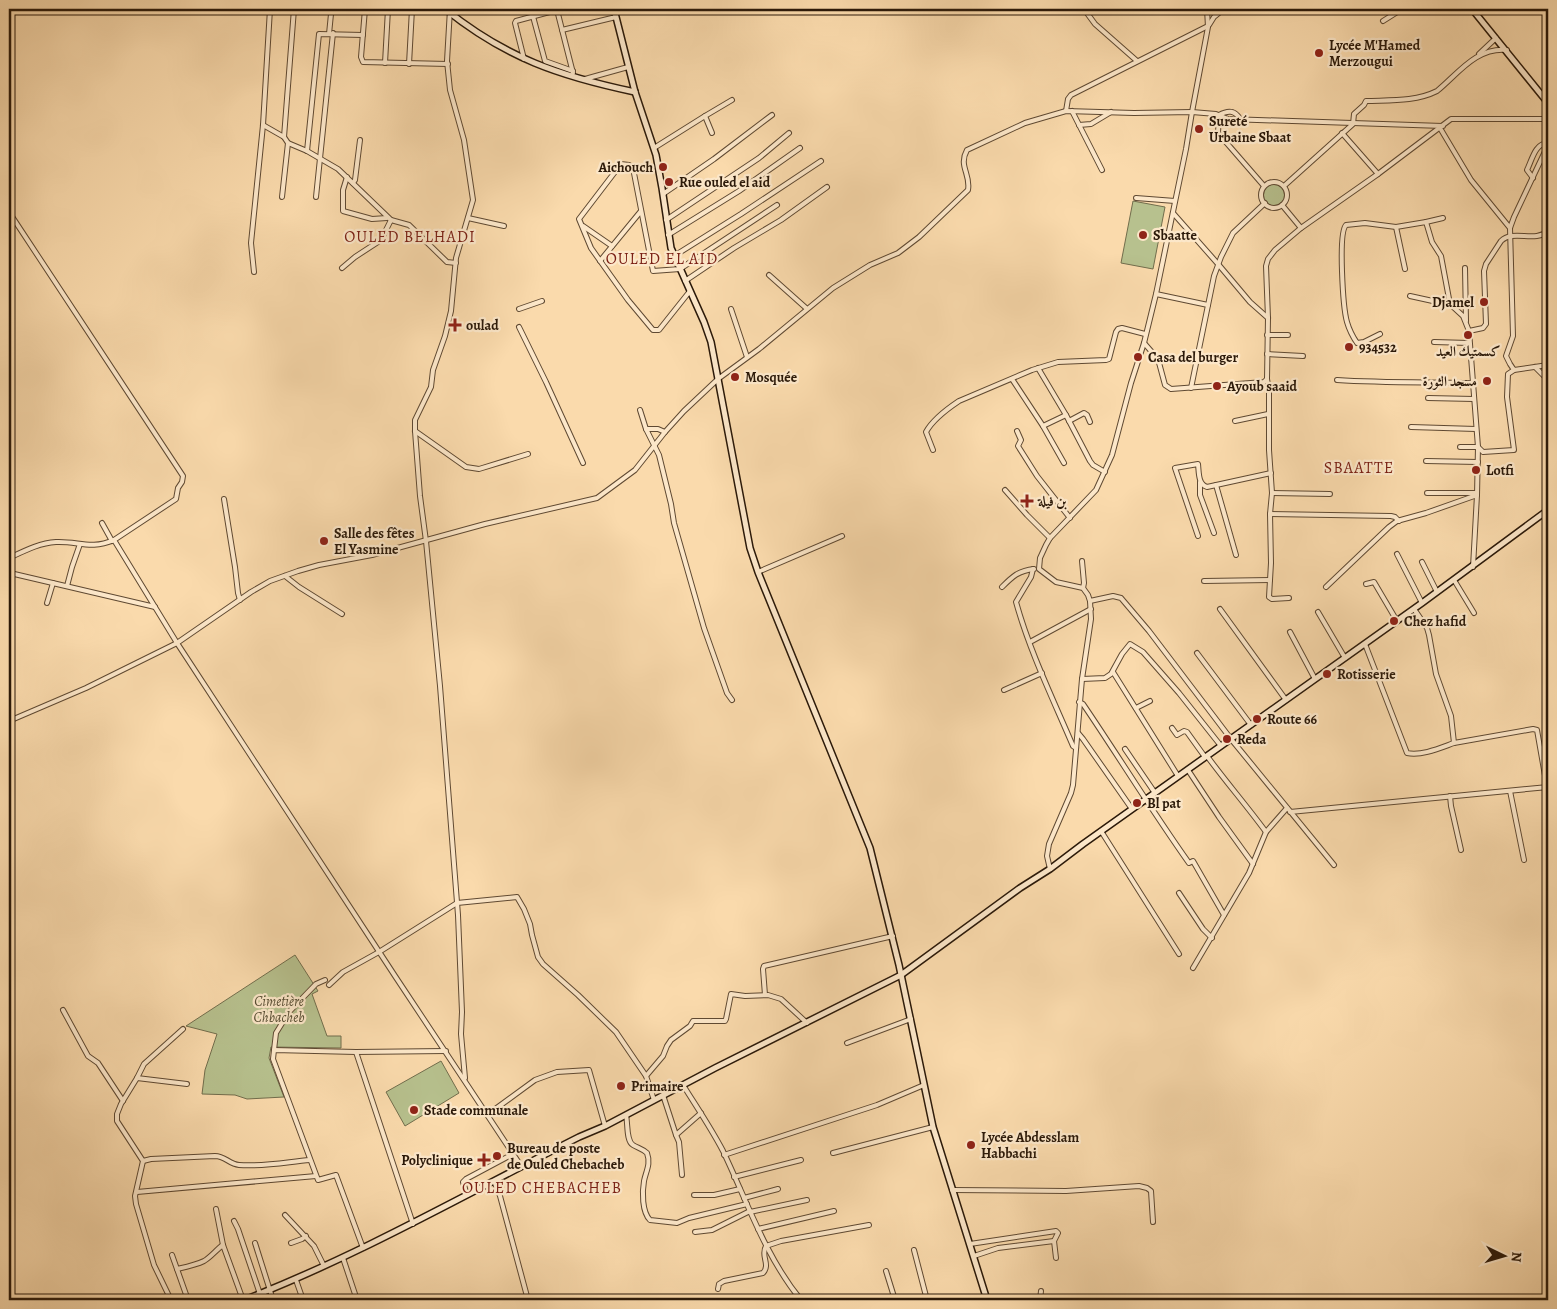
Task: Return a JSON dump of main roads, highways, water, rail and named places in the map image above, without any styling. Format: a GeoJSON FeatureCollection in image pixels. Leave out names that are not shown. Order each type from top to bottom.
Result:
{"type":"FeatureCollection","features":[{"type":"Feature","properties":{"kind":"place","name":"Lycée M'Hamed Merzougui"},"geometry":{"type":"Point","coordinates":[1319,53]}},
{"type":"Feature","properties":{"kind":"place","name":"Sureté Urbaine Sbaat"},"geometry":{"type":"Point","coordinates":[1199,129]}},
{"type":"Feature","properties":{"kind":"place","name":"Aichouch"},"geometry":{"type":"Point","coordinates":[663,167]}},
{"type":"Feature","properties":{"kind":"place","name":"Rue ouled el aid"},"geometry":{"type":"Point","coordinates":[669,182]}},
{"type":"Feature","properties":{"kind":"place","name":"Sbaatte"},"geometry":{"type":"Point","coordinates":[1143,235]}},
{"type":"Feature","properties":{"kind":"place","name":"Djamel"},"geometry":{"type":"Point","coordinates":[1484,302]}},
{"type":"Feature","properties":{"kind":"place","name":"oulad"},"geometry":{"type":"Point","coordinates":[455,325]}},
{"type":"Feature","properties":{"kind":"place","name":"كسمتيك العيد"},"geometry":{"type":"Point","coordinates":[1468,335]}},
{"type":"Feature","properties":{"kind":"place","name":"934532"},"geometry":{"type":"Point","coordinates":[1349,347]}},
{"type":"Feature","properties":{"kind":"place","name":"Casa del burger"},"geometry":{"type":"Point","coordinates":[1138,357]}},
{"type":"Feature","properties":{"kind":"place","name":"Mosquée"},"geometry":{"type":"Point","coordinates":[735,377]}},
{"type":"Feature","properties":{"kind":"place","name":"مسجد الثورة"},"geometry":{"type":"Point","coordinates":[1487,381]}},
{"type":"Feature","properties":{"kind":"place","name":"Ayoub saaid"},"geometry":{"type":"Point","coordinates":[1217,386]}},
{"type":"Feature","properties":{"kind":"place","name":"Lotfi"},"geometry":{"type":"Point","coordinates":[1476,470]}},
{"type":"Feature","properties":{"kind":"place","name":"بن فيلة"},"geometry":{"type":"Point","coordinates":[1027,501]}},
{"type":"Feature","properties":{"kind":"place","name":"Salle des fêtes El Yasmine"},"geometry":{"type":"Point","coordinates":[324,541]}},
{"type":"Feature","properties":{"kind":"place","name":"Chez hafid"},"geometry":{"type":"Point","coordinates":[1394,621]}},
{"type":"Feature","properties":{"kind":"place","name":"Rotisserie"},"geometry":{"type":"Point","coordinates":[1327,674]}},
{"type":"Feature","properties":{"kind":"place","name":"Route 66"},"geometry":{"type":"Point","coordinates":[1257,719]}},
{"type":"Feature","properties":{"kind":"place","name":"Reda"},"geometry":{"type":"Point","coordinates":[1227,739]}},
{"type":"Feature","properties":{"kind":"place","name":"Bl pat"},"geometry":{"type":"Point","coordinates":[1137,803]}},
{"type":"Feature","properties":{"kind":"place","name":"Primaire"},"geometry":{"type":"Point","coordinates":[621,1086]}},
{"type":"Feature","properties":{"kind":"place","name":"Stade communale"},"geometry":{"type":"Point","coordinates":[414,1110]}},
{"type":"Feature","properties":{"kind":"place","name":"Lycée Abdesslam Habbachi"},"geometry":{"type":"Point","coordinates":[971,1145]}},
{"type":"Feature","properties":{"kind":"place","name":"Bureau de poste de Ouled Chebacheb"},"geometry":{"type":"Point","coordinates":[497,1156]}},
{"type":"Feature","properties":{"kind":"place","name":"Polyclinique"},"geometry":{"type":"Point","coordinates":[484,1160]}},
{"type":"Feature","properties":{"kind":"district","name":"OULED BELHADI"},"geometry":{"type":"Point","coordinates":[410,237]}},
{"type":"Feature","properties":{"kind":"district","name":"OULED EL AID"},"geometry":{"type":"Point","coordinates":[662,259]}},
{"type":"Feature","properties":{"kind":"district","name":"SBAATTE"},"geometry":{"type":"Point","coordinates":[1359,468]}},
{"type":"Feature","properties":{"kind":"district","name":"OULED CHEBACHEB"},"geometry":{"type":"Point","coordinates":[542,1188]}},
{"type":"Feature","properties":{"kind":"park label","name":"Cimetière Chbacheb"},"geometry":{"type":"Point","coordinates":[279,1010]}}]}
